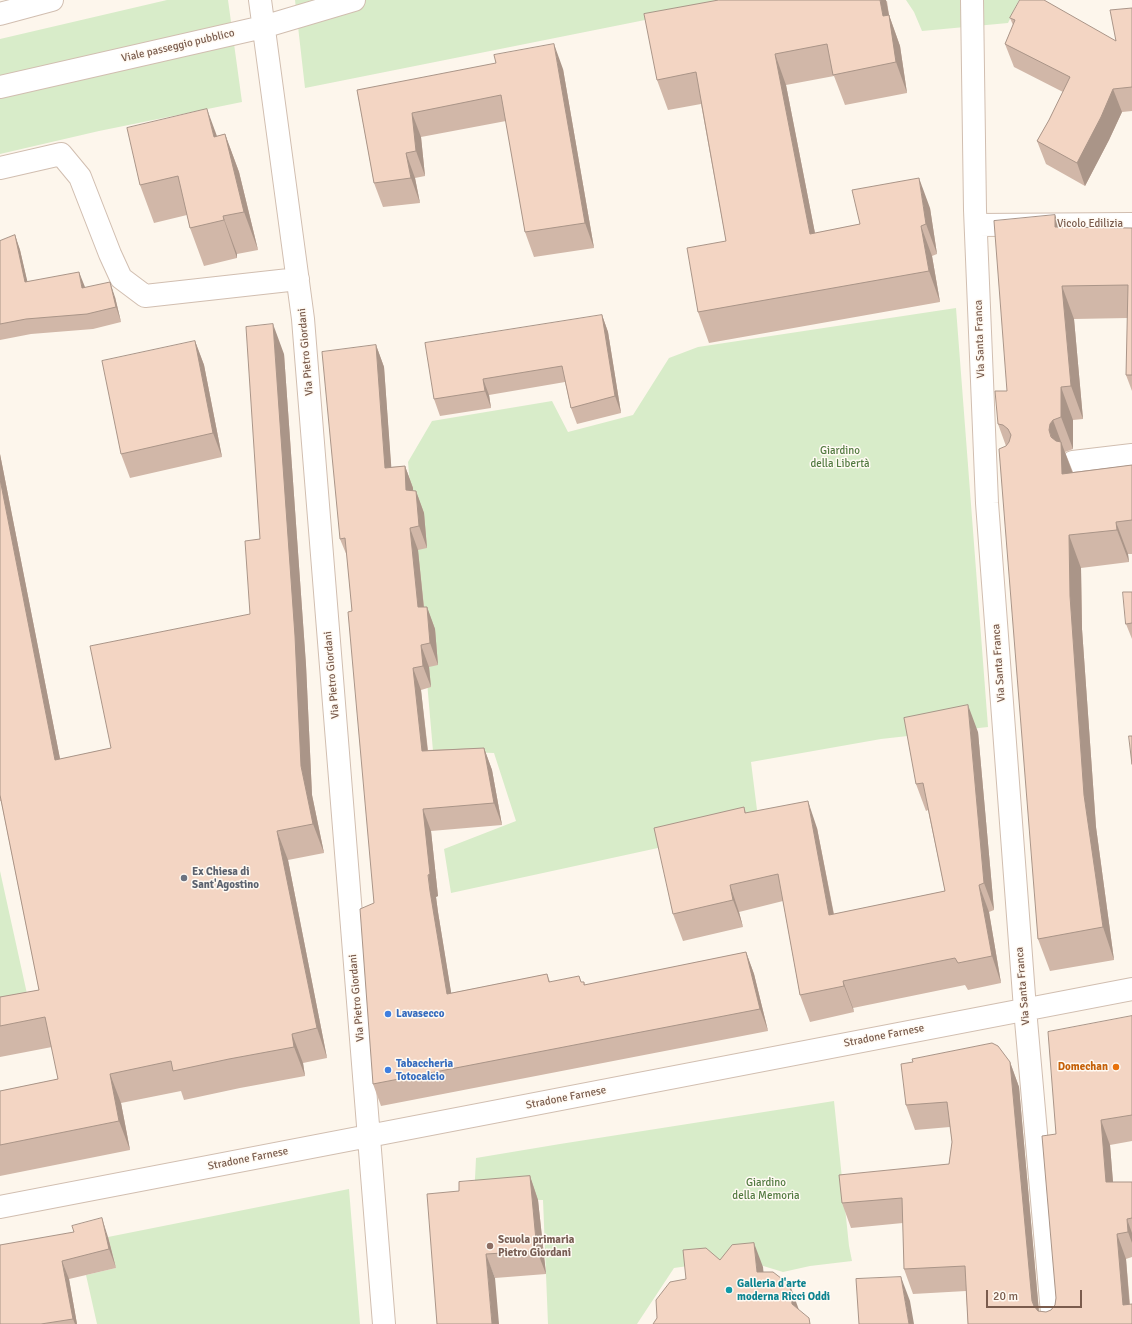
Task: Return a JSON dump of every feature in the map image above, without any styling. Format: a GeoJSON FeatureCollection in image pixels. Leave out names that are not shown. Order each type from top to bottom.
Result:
{"type":"FeatureCollection","features":[{"type":"Feature","properties":{"kind":"street"},"geometry":{"type":"LineString","coordinates":[[0,14],[52,0]]}},
{"type":"Feature","properties":{"kind":"street","name":"Via Pietro Giordani"},"geometry":{"type":"LineString","coordinates":[[260,0],[304,319],[384,1324]]}},
{"type":"Feature","properties":{"kind":"street","name":"Viale passeggio pubblico"},"geometry":{"type":"LineString","coordinates":[[0,87],[263,27],[354,0]]}},
{"type":"Feature","properties":{"kind":"street","name":"Via Santa Franca"},"geometry":{"type":"LineString","coordinates":[[972,0],[976,225],[995,471],[1025,1009],[1053,1324]]}},
{"type":"Feature","properties":{"kind":"street"},"geometry":{"type":"LineString","coordinates":[[0,168],[61,154],[80,177],[121,278],[145,296],[298,279]]}},
{"type":"Feature","properties":{"kind":"street","name":"Vicolo Edilizia"},"geometry":{"type":"LineString","coordinates":[[976,225],[1132,224]]}},
{"type":"Feature","properties":{"kind":"street"},"geometry":{"type":"LineString","coordinates":[[1073,462],[1132,455]]}},
{"type":"Feature","properties":{"kind":"street","name":"Stradone Farnese"},"geometry":{"type":"LineString","coordinates":[[0,1207],[1132,989]]}},
{"type":"Feature","properties":{"kind":"green space"},"geometry":{"type":"Polygon","coordinates":[[[167,0],[228,0],[242,102],[99,131],[0,154],[0,39],[167,0]]]}},
{"type":"Feature","properties":{"kind":"green space"},"geometry":{"type":"Polygon","coordinates":[[[295,0],[745,0],[305,88],[295,0]]]}},
{"type":"Feature","properties":{"kind":"green space"},"geometry":{"type":"Polygon","coordinates":[[[906,0],[1019,0],[1008,23],[922,31],[914,12],[906,0]]]}},
{"type":"Feature","properties":{"kind":"green space","name":"Giardino della Libertà"},"geometry":{"type":"Polygon","coordinates":[[[956,308],[988,727],[881,739],[751,762],[759,826],[451,893],[444,849],[516,821],[494,753],[433,751],[408,462],[432,421],[552,401],[568,432],[633,415],[669,358],[698,347],[956,308]]]}},
{"type":"Feature","properties":{"kind":"green space"},"geometry":{"type":"Polygon","coordinates":[[[0,871],[31,1012],[0,1018],[0,871]]]}},
{"type":"Feature","properties":{"kind":"green space","name":"Giardino della Memoria"},"geometry":{"type":"Polygon","coordinates":[[[834,1101],[849,1246],[852,1261],[810,1266],[783,1272],[760,1265],[695,1265],[674,1268],[637,1324],[548,1324],[543,1200],[474,1199],[476,1158],[834,1101]]]}},
{"type":"Feature","properties":{"kind":"green space"},"geometry":{"type":"Polygon","coordinates":[[[349,1189],[360,1324],[97,1324],[86,1275],[116,1268],[108,1237],[349,1189]]]}},
{"type":"Feature","properties":{"kind":"building"},"geometry":{"type":"Polygon","coordinates":[[[719,0],[880,0],[883,16],[889,15],[896,62],[833,75],[827,44],[775,54],[810,234],[860,224],[852,190],[919,178],[926,224],[921,226],[929,271],[698,312],[687,248],[726,241],[696,72],[657,80],[644,14],[719,0]]]}},
{"type":"Feature","properties":{"kind":"building"},"geometry":{"type":"Polygon","coordinates":[[[1020,0],[1044,0],[1116,41],[1110,10],[1132,8],[1132,87],[1113,89],[1101,117],[1077,163],[1037,141],[1070,77],[1005,44],[1015,20],[1010,18],[1020,0]]]}},
{"type":"Feature","properties":{"kind":"building"},"geometry":{"type":"Polygon","coordinates":[[[554,44],[585,223],[525,232],[501,95],[412,113],[416,151],[406,153],[411,178],[374,183],[357,90],[496,63],[494,55],[554,44]]]}},
{"type":"Feature","properties":{"kind":"building"},"geometry":{"type":"Polygon","coordinates":[[[207,109],[214,137],[225,134],[244,212],[223,216],[224,220],[190,228],[178,176],[140,185],[127,128],[207,109]]]}},
{"type":"Feature","properties":{"kind":"building"},"geometry":{"type":"Polygon","coordinates":[[[1055,215],[1055,227],[1132,228],[1132,375],[1126,375],[1128,285],[1062,286],[1071,386],[1061,387],[1061,417],[1053,420],[1050,424],[1049,430],[1051,437],[1056,441],[1061,442],[1062,474],[1132,465],[1132,520],[1116,522],[1117,530],[1069,535],[1070,596],[1084,795],[1103,927],[1038,939],[999,449],[1006,446],[1011,435],[1008,429],[1003,425],[998,424],[995,391],[1007,391],[994,221],[1055,215]]]}},
{"type":"Feature","properties":{"kind":"building"},"geometry":{"type":"Polygon","coordinates":[[[15,235],[25,282],[79,272],[82,288],[110,282],[116,307],[87,314],[26,319],[0,324],[0,241],[15,235]]]}},
{"type":"Feature","properties":{"kind":"building"},"geometry":{"type":"Polygon","coordinates":[[[602,315],[615,396],[571,408],[562,366],[483,379],[485,391],[434,399],[425,343],[602,315]]]}},
{"type":"Feature","properties":{"kind":"building"},"geometry":{"type":"Polygon","coordinates":[[[273,324],[295,636],[301,766],[313,824],[277,831],[317,1028],[292,1034],[294,1047],[173,1071],[171,1061],[110,1074],[119,1121],[0,1145],[0,1091],[58,1079],[45,1017],[0,1026],[0,997],[39,990],[0,795],[0,479],[55,760],[111,748],[90,646],[250,614],[245,541],[260,539],[246,327],[273,324]]]}},
{"type":"Feature","properties":{"kind":"building"},"geometry":{"type":"Polygon","coordinates":[[[195,341],[213,433],[121,454],[102,361],[195,341]]]}},
{"type":"Feature","properties":{"kind":"building"},"geometry":{"type":"Polygon","coordinates":[[[376,345],[385,468],[405,466],[406,490],[416,491],[419,526],[410,528],[418,607],[427,607],[430,643],[421,645],[423,666],[413,668],[422,751],[484,748],[494,803],[423,809],[430,874],[428,875],[430,891],[447,994],[547,974],[549,982],[579,976],[581,982],[584,982],[584,985],[746,952],[760,1009],[373,1084],[360,909],[374,903],[348,612],[352,611],[345,538],[340,539],[322,352],[376,345]]]}},
{"type":"Feature","properties":{"kind":"building"},"geometry":{"type":"Polygon","coordinates":[[[1123,592],[1132,592],[1132,623],[1126,624],[1123,592]]]}},
{"type":"Feature","properties":{"kind":"building"},"geometry":{"type":"Polygon","coordinates":[[[968,705],[984,883],[979,885],[992,956],[958,963],[955,958],[843,981],[844,986],[800,995],[778,874],[730,885],[733,900],[673,914],[654,828],[744,807],[745,813],[808,801],[829,915],[945,891],[923,783],[916,784],[904,718],[968,705]]]}},
{"type":"Feature","properties":{"kind":"building"},"geometry":{"type":"Polygon","coordinates":[[[1129,736],[1132,736],[1132,764],[1129,736]]]}},
{"type":"Feature","properties":{"kind":"building"},"geometry":{"type":"Polygon","coordinates":[[[1132,1016],[1132,1115],[1101,1120],[1106,1182],[1132,1182],[1132,1218],[1127,1219],[1128,1232],[1117,1234],[1123,1305],[1132,1304],[1132,1324],[968,1324],[965,1266],[904,1269],[902,1198],[842,1203],[839,1175],[949,1164],[952,1142],[947,1102],[906,1105],[901,1064],[913,1062],[912,1059],[992,1043],[998,1046],[1010,1062],[1032,1301],[1038,1311],[1046,1312],[1051,1310],[1055,1305],[1056,1298],[1042,1136],[1056,1134],[1048,1032],[1132,1016]]]}},
{"type":"Feature","properties":{"kind":"building","name":"Scuola primaria Pietro Giordani"},"geometry":{"type":"Polygon","coordinates":[[[530,1176],[537,1251],[486,1254],[492,1324],[437,1324],[427,1194],[459,1191],[459,1182],[530,1176]]]}},
{"type":"Feature","properties":{"kind":"building"},"geometry":{"type":"Polygon","coordinates":[[[102,1218],[109,1249],[62,1261],[73,1319],[41,1324],[0,1324],[0,1245],[74,1232],[72,1226],[102,1218]]]}},
{"type":"Feature","properties":{"kind":"building"},"geometry":{"type":"Polygon","coordinates":[[[754,1243],[757,1272],[773,1272],[790,1285],[792,1304],[809,1318],[810,1324],[653,1324],[657,1318],[656,1300],[670,1282],[686,1279],[683,1250],[706,1248],[720,1260],[732,1245],[754,1243]]]}},
{"type":"Feature","properties":{"kind":"building"},"geometry":{"type":"Polygon","coordinates":[[[901,1277],[909,1324],[859,1324],[856,1279],[901,1277]]]}},
{"type":"Feature","properties":{"kind":"place","name":"Ex Chiesa di Sant'Agostino"},"geometry":{"type":"Point","coordinates":[184,878]}},
{"type":"Feature","properties":{"kind":"place","name":"Lavasecco"},"geometry":{"type":"Point","coordinates":[388,1014]}},
{"type":"Feature","properties":{"kind":"place","name":"Domechan"},"geometry":{"type":"Point","coordinates":[1116,1067]}},
{"type":"Feature","properties":{"kind":"place","name":"Tabaccheria Totocalcio"},"geometry":{"type":"Point","coordinates":[388,1070]}},
{"type":"Feature","properties":{"kind":"place","name":"Scuola primaria Pietro Giordani"},"geometry":{"type":"Point","coordinates":[490,1246]}},
{"type":"Feature","properties":{"kind":"place","name":"Galleria d'arte moderna Ricci Oddi"},"geometry":{"type":"Point","coordinates":[729,1290]}}]}
